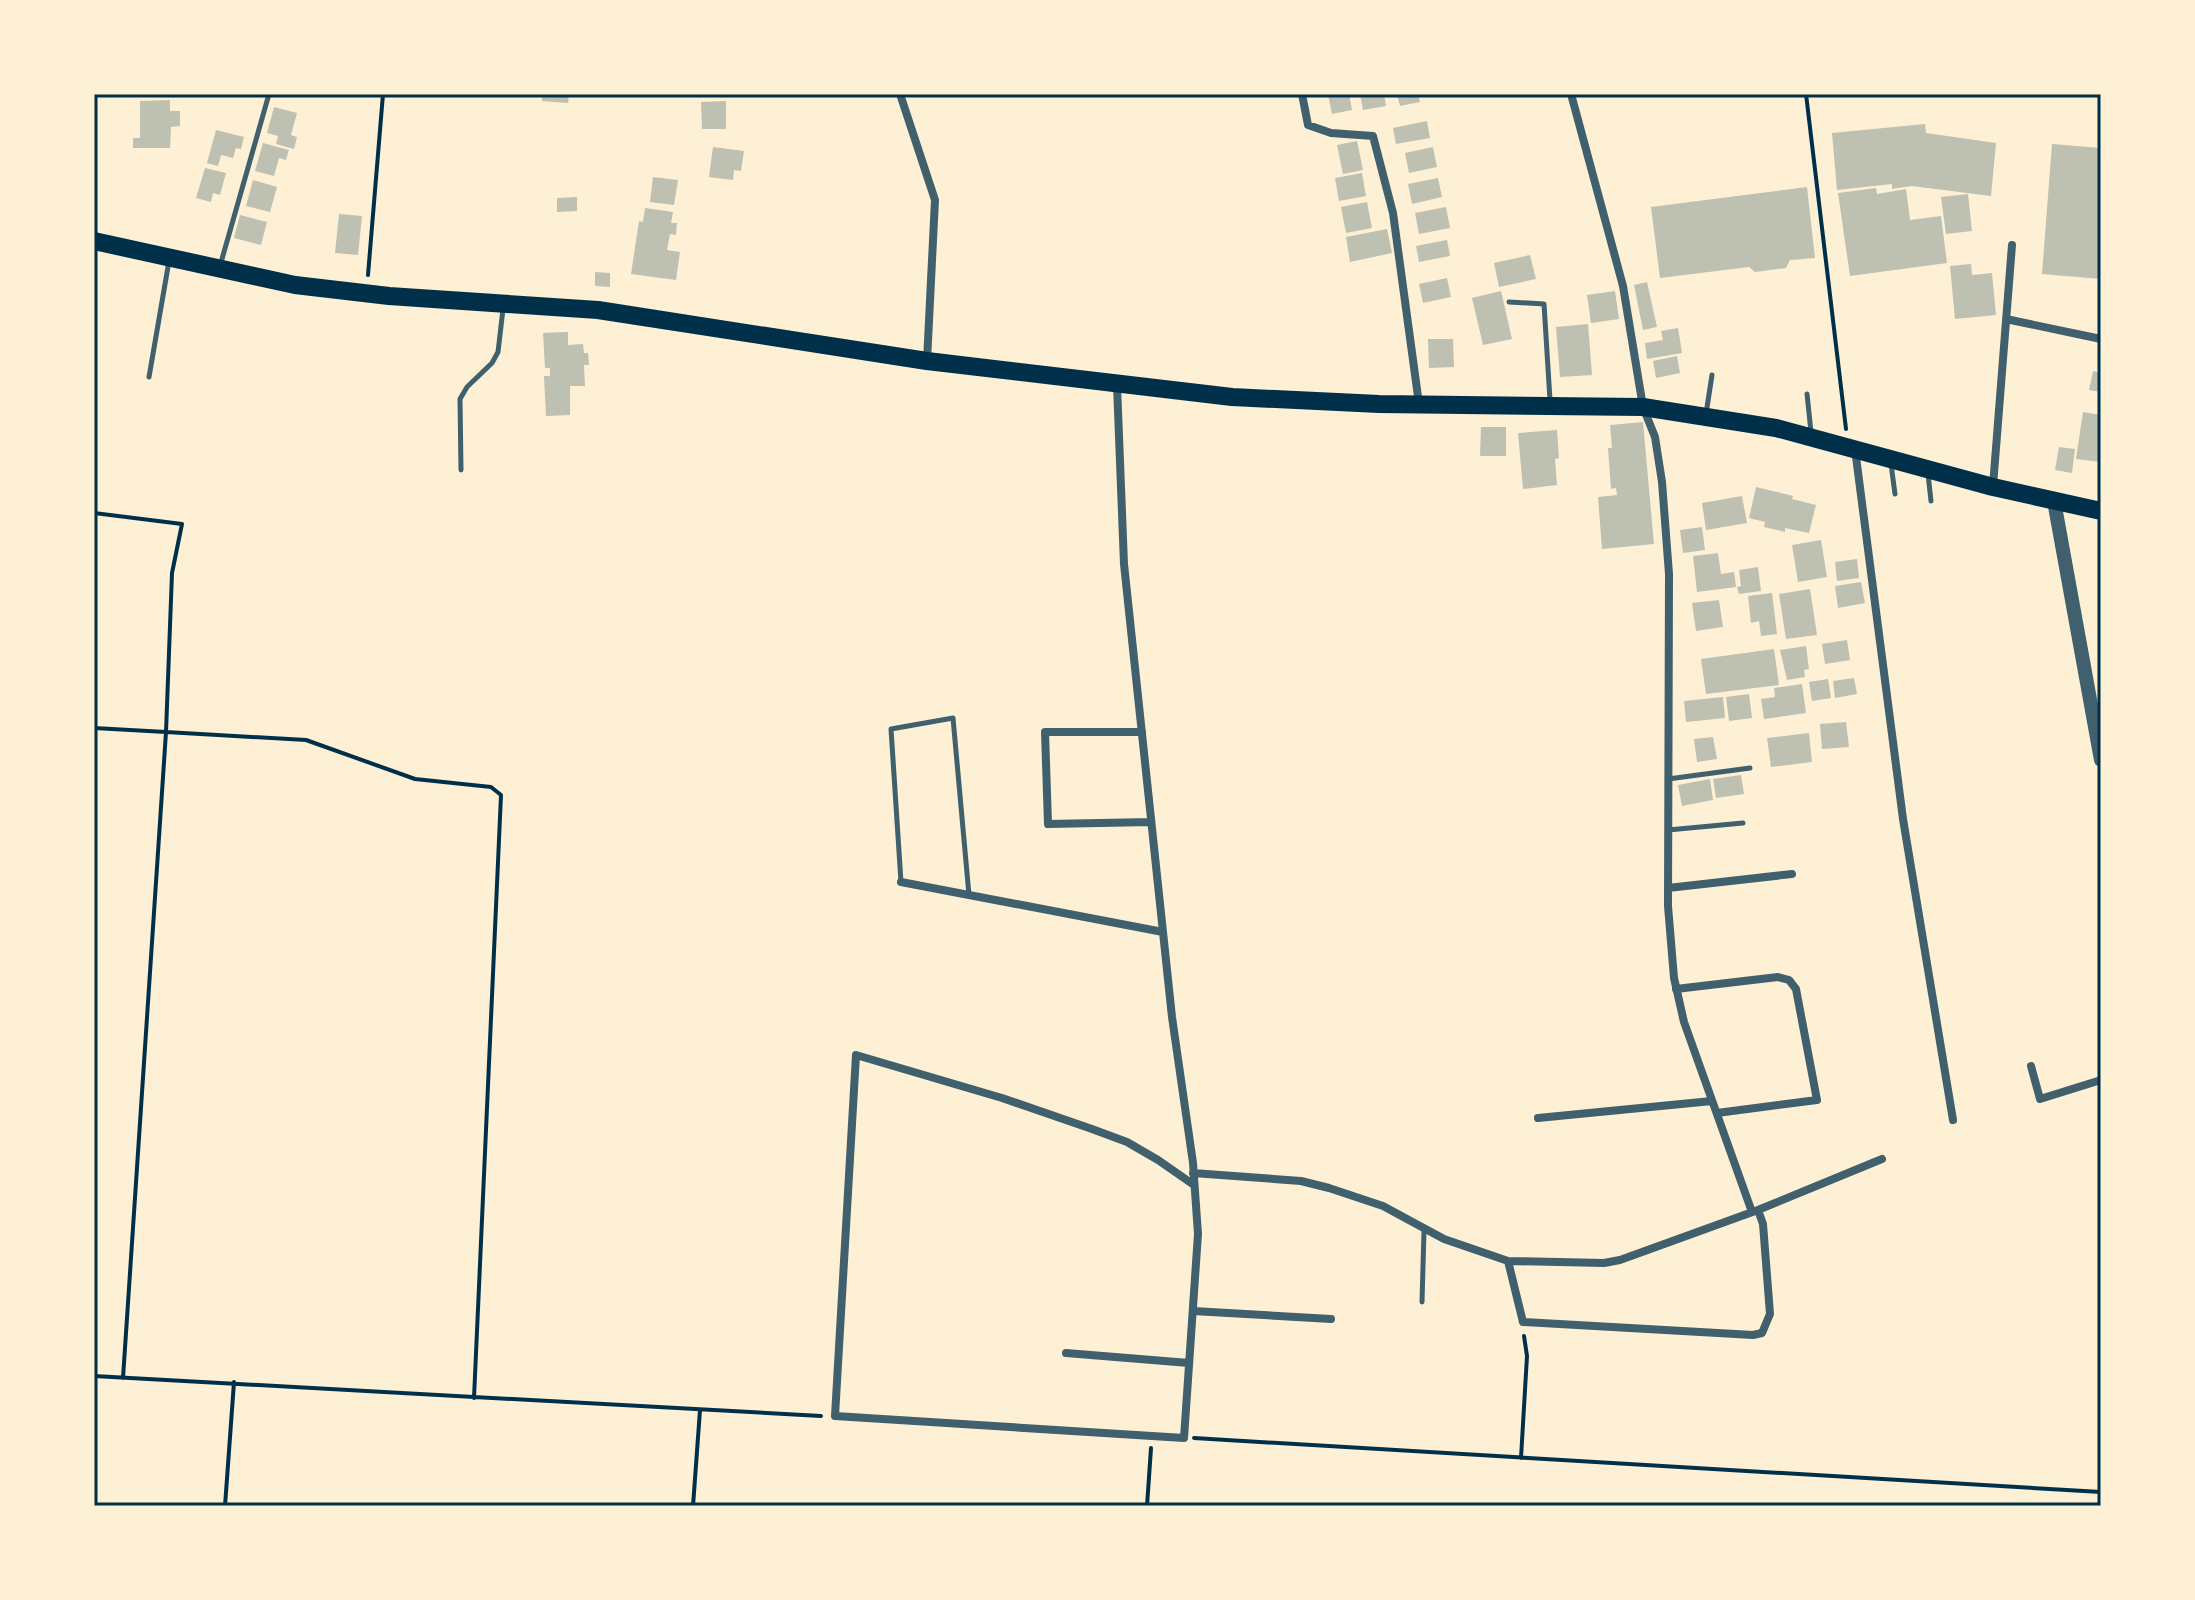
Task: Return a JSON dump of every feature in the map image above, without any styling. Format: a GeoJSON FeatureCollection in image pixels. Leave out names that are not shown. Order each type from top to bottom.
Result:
{"type":"FeatureCollection","features":[{"type":"Feature","properties":{"kind":"main road"},"geometry":{"type":"LineString","coordinates":[[94,241],[295,285],[598,310],[927,361],[1117,385],[1232,397],[1419,404],[1643,407],[1776,428],[1993,487],[2101,511]]}},
{"type":"Feature","properties":{"kind":"street"},"geometry":{"type":"LineString","coordinates":[[900,94],[935,200],[927,361]]}},
{"type":"Feature","properties":{"kind":"street"},"geometry":{"type":"LineString","coordinates":[[1302,94],[1308,125],[1331,133],[1373,136],[1393,213],[1419,404]]}},
{"type":"Feature","properties":{"kind":"street"},"geometry":{"type":"LineString","coordinates":[[1508,1261],[1523,1322],[1753,1335],[1762,1333],[1770,1314],[1763,1224],[1755,1211],[1712,1101],[1684,1022],[1676,989],[1668,888],[1669,574],[1662,482],[1655,437],[1643,407],[1623,286],[1571,94]]}},
{"type":"Feature","properties":{"kind":"street"},"geometry":{"type":"LineString","coordinates":[[1993,487],[2012,245]]}},
{"type":"Feature","properties":{"kind":"street"},"geometry":{"type":"LineString","coordinates":[[2006,319],[2101,339]]}},
{"type":"Feature","properties":{"kind":"street"},"geometry":{"type":"LineString","coordinates":[[1117,385],[1124,564],[1163,932],[1193,1173],[1194,1185],[1198,1234],[1184,1438],[835,1416],[856,1055],[1002,1098],[1127,1142],[1194,1185]]}},
{"type":"Feature","properties":{"kind":"street"},"geometry":{"type":"LineString","coordinates":[[1852,448],[1903,819],[1953,1120]]}},
{"type":"Feature","properties":{"kind":"street"},"geometry":{"type":"LineString","coordinates":[[2054,501],[2101,760]]}},
{"type":"Feature","properties":{"kind":"street"},"geometry":{"type":"LineString","coordinates":[[1142,732],[1045,732],[1048,824],[1151,822]]}},
{"type":"Feature","properties":{"kind":"street"},"geometry":{"type":"LineString","coordinates":[[1668,888],[1792,874]]}},
{"type":"Feature","properties":{"kind":"street"},"geometry":{"type":"LineString","coordinates":[[901,882],[1163,932]]}},
{"type":"Feature","properties":{"kind":"street"},"geometry":{"type":"LineString","coordinates":[[1676,989],[1778,977],[1789,980],[1796,989],[1817,1100],[1717,1113]]}},
{"type":"Feature","properties":{"kind":"street"},"geometry":{"type":"LineString","coordinates":[[2031,1066],[2040,1099],[2101,1080]]}},
{"type":"Feature","properties":{"kind":"street"},"geometry":{"type":"LineString","coordinates":[[1538,1118],[1712,1101]]}},
{"type":"Feature","properties":{"kind":"street"},"geometry":{"type":"LineString","coordinates":[[1193,1173],[1301,1181],[1329,1188],[1383,1206],[1424,1231],[1508,1261],[1612,1262],[1755,1211],[1882,1159]]}},
{"type":"Feature","properties":{"kind":"street"},"geometry":{"type":"LineString","coordinates":[[1193,1311],[1331,1319]]}},
{"type":"Feature","properties":{"kind":"street"},"geometry":{"type":"LineString","coordinates":[[1066,1353],[1189,1363]]}},
{"type":"Feature","properties":{"kind":"lane"},"geometry":{"type":"LineString","coordinates":[[220,267],[269,94]]}},
{"type":"Feature","properties":{"kind":"lane"},"geometry":{"type":"LineString","coordinates":[[149,377],[170,256]]}},
{"type":"Feature","properties":{"kind":"lane"},"geometry":{"type":"LineString","coordinates":[[461,470],[460,399],[498,352],[504,302]]}},
{"type":"Feature","properties":{"kind":"lane"},"geometry":{"type":"LineString","coordinates":[[1509,302],[1544,304],[1551,405]]}},
{"type":"Feature","properties":{"kind":"lane"},"geometry":{"type":"LineString","coordinates":[[1706,417],[1712,375]]}},
{"type":"Feature","properties":{"kind":"lane"},"geometry":{"type":"LineString","coordinates":[[1807,394],[1811,437]]}},
{"type":"Feature","properties":{"kind":"lane"},"geometry":{"type":"LineString","coordinates":[[1890,459],[1895,494]]}},
{"type":"Feature","properties":{"kind":"lane"},"geometry":{"type":"LineString","coordinates":[[1927,468],[1931,501]]}},
{"type":"Feature","properties":{"kind":"lane"},"geometry":{"type":"LineString","coordinates":[[901,882],[891,729],[953,718],[969,895]]}},
{"type":"Feature","properties":{"kind":"lane"},"geometry":{"type":"LineString","coordinates":[[1668,779],[1750,768]]}},
{"type":"Feature","properties":{"kind":"lane"},"geometry":{"type":"LineString","coordinates":[[1668,830],[1743,823]]}},
{"type":"Feature","properties":{"kind":"lane"},"geometry":{"type":"LineString","coordinates":[[1422,1302],[1424,1231]]}},
{"type":"Feature","properties":{"kind":"path"},"geometry":{"type":"LineString","coordinates":[[366,293],[383,94]]}},
{"type":"Feature","properties":{"kind":"path"},"geometry":{"type":"LineString","coordinates":[[1806,94],[1852,448]]}},
{"type":"Feature","properties":{"kind":"path"},"geometry":{"type":"LineString","coordinates":[[94,513],[182,524],[172,573],[166,732],[123,1378]]}},
{"type":"Feature","properties":{"kind":"path"},"geometry":{"type":"LineString","coordinates":[[94,728],[306,740],[415,779],[491,787],[501,795],[474,1398]]}},
{"type":"Feature","properties":{"kind":"path"},"geometry":{"type":"LineString","coordinates":[[1521,1458],[1527,1356],[1523,1322]]}},
{"type":"Feature","properties":{"kind":"path"},"geometry":{"type":"LineString","coordinates":[[94,1376],[835,1416]]}},
{"type":"Feature","properties":{"kind":"path"},"geometry":{"type":"LineString","coordinates":[[225,1506],[234,1382]]}},
{"type":"Feature","properties":{"kind":"path"},"geometry":{"type":"LineString","coordinates":[[693,1506],[700,1410]]}},
{"type":"Feature","properties":{"kind":"path"},"geometry":{"type":"LineString","coordinates":[[1147,1506],[1151,1436]]}},
{"type":"Feature","properties":{"kind":"path"},"geometry":{"type":"LineString","coordinates":[[1184,1438],[2101,1492]]}},
{"type":"Feature","properties":{"kind":"building"},"geometry":{"type":"Polygon","coordinates":[[[542,94],[569,94],[568,103],[542,101],[542,94]]]}},
{"type":"Feature","properties":{"kind":"building"},"geometry":{"type":"Polygon","coordinates":[[[1328,94],[1349,94],[1352,110],[1332,114],[1328,94]]]}},
{"type":"Feature","properties":{"kind":"building"},"geometry":{"type":"Polygon","coordinates":[[[1360,94],[1384,94],[1386,106],[1363,110],[1360,94]]]}},
{"type":"Feature","properties":{"kind":"building"},"geometry":{"type":"Polygon","coordinates":[[[1397,94],[1418,94],[1420,102],[1400,106],[1397,94]]]}},
{"type":"Feature","properties":{"kind":"building"},"geometry":{"type":"Polygon","coordinates":[[[170,100],[170,111],[180,111],[180,126],[171,127],[170,148],[133,148],[133,138],[140,138],[140,101],[170,100]]]}},
{"type":"Feature","properties":{"kind":"building"},"geometry":{"type":"Polygon","coordinates":[[[726,101],[726,129],[702,129],[701,102],[726,101]]]}},
{"type":"Feature","properties":{"kind":"building"},"geometry":{"type":"Polygon","coordinates":[[[274,107],[297,113],[291,135],[297,137],[294,149],[276,144],[278,136],[267,133],[274,107]]]}},
{"type":"Feature","properties":{"kind":"building"},"geometry":{"type":"Polygon","coordinates":[[[1427,121],[1430,138],[1396,144],[1393,128],[1427,121]]]}},
{"type":"Feature","properties":{"kind":"building"},"geometry":{"type":"Polygon","coordinates":[[[1925,124],[1926,133],[1996,143],[1991,196],[1912,186],[1892,189],[1892,184],[1837,190],[1832,133],[1925,124]]]}},
{"type":"Feature","properties":{"kind":"building"},"geometry":{"type":"Polygon","coordinates":[[[216,130],[244,137],[241,149],[236,148],[233,158],[221,155],[218,166],[207,163],[216,130]]]}},
{"type":"Feature","properties":{"kind":"building"},"geometry":{"type":"Polygon","coordinates":[[[1357,141],[1363,170],[1343,174],[1337,145],[1357,141]]]}},
{"type":"Feature","properties":{"kind":"building"},"geometry":{"type":"Polygon","coordinates":[[[263,143],[289,150],[286,160],[279,158],[274,176],[255,171],[263,143]]]}},
{"type":"Feature","properties":{"kind":"building"},"geometry":{"type":"Polygon","coordinates":[[[2052,144],[2101,148],[2101,279],[2042,274],[2052,144]]]}},
{"type":"Feature","properties":{"kind":"building"},"geometry":{"type":"Polygon","coordinates":[[[713,147],[744,151],[741,171],[734,170],[733,180],[709,177],[713,147]]]}},
{"type":"Feature","properties":{"kind":"building"},"geometry":{"type":"Polygon","coordinates":[[[1433,147],[1437,167],[1409,173],[1405,153],[1433,147]]]}},
{"type":"Feature","properties":{"kind":"building"},"geometry":{"type":"Polygon","coordinates":[[[205,168],[226,173],[220,195],[213,193],[211,202],[196,198],[205,168]]]}},
{"type":"Feature","properties":{"kind":"building"},"geometry":{"type":"Polygon","coordinates":[[[1362,173],[1366,196],[1339,201],[1335,178],[1362,173]]]}},
{"type":"Feature","properties":{"kind":"building"},"geometry":{"type":"Polygon","coordinates":[[[653,177],[678,180],[674,205],[650,202],[653,177]]]}},
{"type":"Feature","properties":{"kind":"building"},"geometry":{"type":"Polygon","coordinates":[[[1438,178],[1442,197],[1412,204],[1408,184],[1438,178]]]}},
{"type":"Feature","properties":{"kind":"building"},"geometry":{"type":"Polygon","coordinates":[[[253,180],[277,187],[270,212],[246,206],[253,180]]]}},
{"type":"Feature","properties":{"kind":"building"},"geometry":{"type":"Polygon","coordinates":[[[1807,187],[1815,258],[1790,260],[1786,268],[1755,272],[1749,267],[1660,278],[1651,207],[1807,187]]]}},
{"type":"Feature","properties":{"kind":"building"},"geometry":{"type":"Polygon","coordinates":[[[1876,188],[1877,194],[1906,189],[1910,220],[1941,216],[1947,263],[1850,276],[1838,193],[1876,188]]]}},
{"type":"Feature","properties":{"kind":"building"},"geometry":{"type":"Polygon","coordinates":[[[1968,194],[1972,231],[1946,234],[1941,197],[1968,194]]]}},
{"type":"Feature","properties":{"kind":"building"},"geometry":{"type":"Polygon","coordinates":[[[577,197],[577,211],[557,212],[557,198],[577,197]]]}},
{"type":"Feature","properties":{"kind":"building"},"geometry":{"type":"Polygon","coordinates":[[[1367,202],[1372,228],[1346,233],[1341,207],[1367,202]]]}},
{"type":"Feature","properties":{"kind":"building"},"geometry":{"type":"Polygon","coordinates":[[[1446,207],[1450,228],[1419,234],[1415,213],[1446,207]]]}},
{"type":"Feature","properties":{"kind":"building"},"geometry":{"type":"Polygon","coordinates":[[[645,208],[673,212],[671,223],[677,223],[676,235],[670,234],[667,250],[680,252],[676,280],[631,274],[639,221],[643,222],[645,208]]]}},
{"type":"Feature","properties":{"kind":"building"},"geometry":{"type":"Polygon","coordinates":[[[339,214],[362,216],[358,255],[335,253],[339,214]]]}},
{"type":"Feature","properties":{"kind":"building"},"geometry":{"type":"Polygon","coordinates":[[[240,215],[267,222],[261,245],[234,238],[240,215]]]}},
{"type":"Feature","properties":{"kind":"building"},"geometry":{"type":"Polygon","coordinates":[[[1387,229],[1392,253],[1350,262],[1346,237],[1387,229]]]}},
{"type":"Feature","properties":{"kind":"building"},"geometry":{"type":"Polygon","coordinates":[[[1447,240],[1450,256],[1419,262],[1416,246],[1447,240]]]}},
{"type":"Feature","properties":{"kind":"building"},"geometry":{"type":"Polygon","coordinates":[[[1530,255],[1536,279],[1499,287],[1494,263],[1530,255]]]}},
{"type":"Feature","properties":{"kind":"building"},"geometry":{"type":"Polygon","coordinates":[[[1971,264],[1972,275],[1992,273],[1996,315],[1955,319],[1950,266],[1971,264]]]}},
{"type":"Feature","properties":{"kind":"building"},"geometry":{"type":"Polygon","coordinates":[[[595,272],[610,273],[610,287],[595,286],[595,272]]]}},
{"type":"Feature","properties":{"kind":"building"},"geometry":{"type":"Polygon","coordinates":[[[1447,278],[1451,297],[1423,303],[1419,284],[1447,278]]]}},
{"type":"Feature","properties":{"kind":"building"},"geometry":{"type":"Polygon","coordinates":[[[1647,282],[1657,327],[1643,330],[1634,285],[1647,282]]]}},
{"type":"Feature","properties":{"kind":"building"},"geometry":{"type":"Polygon","coordinates":[[[1501,291],[1512,339],[1483,345],[1472,298],[1501,291]]]}},
{"type":"Feature","properties":{"kind":"building"},"geometry":{"type":"Polygon","coordinates":[[[1615,291],[1619,319],[1591,323],[1587,295],[1615,291]]]}},
{"type":"Feature","properties":{"kind":"building"},"geometry":{"type":"Polygon","coordinates":[[[1588,324],[1592,375],[1560,377],[1556,327],[1588,324]]]}},
{"type":"Feature","properties":{"kind":"building"},"geometry":{"type":"Polygon","coordinates":[[[1678,328],[1682,353],[1647,359],[1645,343],[1663,340],[1661,331],[1678,328]]]}},
{"type":"Feature","properties":{"kind":"building"},"geometry":{"type":"Polygon","coordinates":[[[568,332],[568,345],[583,344],[584,353],[588,353],[589,365],[584,365],[585,386],[570,386],[570,415],[546,416],[544,376],[550,376],[550,368],[545,368],[543,333],[568,332]]]}},
{"type":"Feature","properties":{"kind":"building"},"geometry":{"type":"Polygon","coordinates":[[[1428,339],[1453,339],[1454,367],[1429,368],[1428,339]]]}},
{"type":"Feature","properties":{"kind":"building"},"geometry":{"type":"Polygon","coordinates":[[[1677,356],[1680,373],[1656,378],[1653,361],[1677,356]]]}},
{"type":"Feature","properties":{"kind":"building"},"geometry":{"type":"Polygon","coordinates":[[[2093,371],[2101,373],[2101,392],[2089,390],[2093,371]]]}},
{"type":"Feature","properties":{"kind":"building"},"geometry":{"type":"Polygon","coordinates":[[[2083,412],[2101,415],[2101,462],[2076,459],[2083,412]]]}},
{"type":"Feature","properties":{"kind":"building"},"geometry":{"type":"Polygon","coordinates":[[[1643,422],[1654,544],[1602,549],[1598,497],[1617,495],[1616,488],[1611,489],[1610,425],[1643,422]]]}},
{"type":"Feature","properties":{"kind":"building"},"geometry":{"type":"Polygon","coordinates":[[[1481,427],[1506,427],[1506,456],[1480,456],[1481,427]]]}},
{"type":"Feature","properties":{"kind":"building"},"geometry":{"type":"Polygon","coordinates":[[[1557,430],[1557,485],[1523,489],[1518,433],[1557,430]]]}},
{"type":"Feature","properties":{"kind":"building"},"geometry":{"type":"Polygon","coordinates":[[[2059,447],[2075,449],[2072,473],[2055,470],[2059,447]]]}},
{"type":"Feature","properties":{"kind":"building"},"geometry":{"type":"Polygon","coordinates":[[[1756,487],[1816,505],[1809,533],[1764,527],[1765,522],[1749,518],[1756,487]]]}},
{"type":"Feature","properties":{"kind":"building"},"geometry":{"type":"Polygon","coordinates":[[[1742,496],[1747,523],[1706,530],[1702,503],[1742,496]]]}},
{"type":"Feature","properties":{"kind":"building"},"geometry":{"type":"Polygon","coordinates":[[[1702,527],[1705,550],[1683,553],[1680,530],[1702,527]]]}},
{"type":"Feature","properties":{"kind":"building"},"geometry":{"type":"Polygon","coordinates":[[[1821,540],[1827,577],[1798,582],[1792,545],[1821,540]]]}},
{"type":"Feature","properties":{"kind":"building"},"geometry":{"type":"Polygon","coordinates":[[[1718,553],[1721,574],[1734,572],[1736,587],[1697,592],[1693,556],[1718,553]]]}},
{"type":"Feature","properties":{"kind":"building"},"geometry":{"type":"Polygon","coordinates":[[[1857,559],[1859,578],[1837,581],[1835,562],[1857,559]]]}},
{"type":"Feature","properties":{"kind":"building"},"geometry":{"type":"Polygon","coordinates":[[[1758,567],[1761,591],[1739,594],[1739,570],[1758,567]]]}},
{"type":"Feature","properties":{"kind":"building"},"geometry":{"type":"Polygon","coordinates":[[[1861,582],[1865,603],[1838,608],[1835,586],[1861,582]]]}},
{"type":"Feature","properties":{"kind":"building"},"geometry":{"type":"Polygon","coordinates":[[[1810,589],[1817,635],[1786,639],[1779,594],[1810,589]]]}},
{"type":"Feature","properties":{"kind":"building"},"geometry":{"type":"Polygon","coordinates":[[[1772,593],[1777,634],[1761,636],[1759,621],[1751,623],[1748,596],[1772,593]]]}},
{"type":"Feature","properties":{"kind":"building"},"geometry":{"type":"Polygon","coordinates":[[[1719,600],[1723,627],[1696,631],[1692,603],[1719,600]]]}},
{"type":"Feature","properties":{"kind":"building"},"geometry":{"type":"Polygon","coordinates":[[[1847,640],[1850,660],[1825,664],[1822,644],[1847,640]]]}},
{"type":"Feature","properties":{"kind":"building"},"geometry":{"type":"Polygon","coordinates":[[[1806,646],[1809,669],[1804,670],[1805,677],[1787,680],[1780,650],[1806,646]]]}},
{"type":"Feature","properties":{"kind":"building"},"geometry":{"type":"Polygon","coordinates":[[[1774,649],[1779,685],[1706,694],[1701,659],[1774,649]]]}},
{"type":"Feature","properties":{"kind":"building"},"geometry":{"type":"Polygon","coordinates":[[[1854,678],[1857,694],[1835,698],[1833,681],[1854,678]]]}},
{"type":"Feature","properties":{"kind":"building"},"geometry":{"type":"Polygon","coordinates":[[[1828,679],[1831,698],[1812,701],[1809,682],[1828,679]]]}},
{"type":"Feature","properties":{"kind":"building"},"geometry":{"type":"Polygon","coordinates":[[[1802,684],[1806,713],[1764,719],[1761,699],[1775,697],[1774,688],[1802,684]]]}},
{"type":"Feature","properties":{"kind":"building"},"geometry":{"type":"Polygon","coordinates":[[[1749,694],[1752,718],[1729,721],[1726,697],[1749,694]]]}},
{"type":"Feature","properties":{"kind":"building"},"geometry":{"type":"Polygon","coordinates":[[[1723,697],[1725,718],[1686,722],[1684,701],[1723,697]]]}},
{"type":"Feature","properties":{"kind":"building"},"geometry":{"type":"Polygon","coordinates":[[[1846,722],[1849,747],[1822,749],[1820,724],[1846,722]]]}},
{"type":"Feature","properties":{"kind":"building"},"geometry":{"type":"Polygon","coordinates":[[[1809,733],[1812,762],[1771,767],[1767,738],[1809,733]]]}},
{"type":"Feature","properties":{"kind":"building"},"geometry":{"type":"Polygon","coordinates":[[[1713,737],[1717,759],[1697,762],[1694,739],[1713,737]]]}},
{"type":"Feature","properties":{"kind":"building"},"geometry":{"type":"Polygon","coordinates":[[[1741,775],[1744,794],[1716,798],[1713,779],[1741,775]]]}},
{"type":"Feature","properties":{"kind":"building"},"geometry":{"type":"Polygon","coordinates":[[[1710,779],[1713,800],[1682,806],[1678,785],[1710,779]]]}}]}
